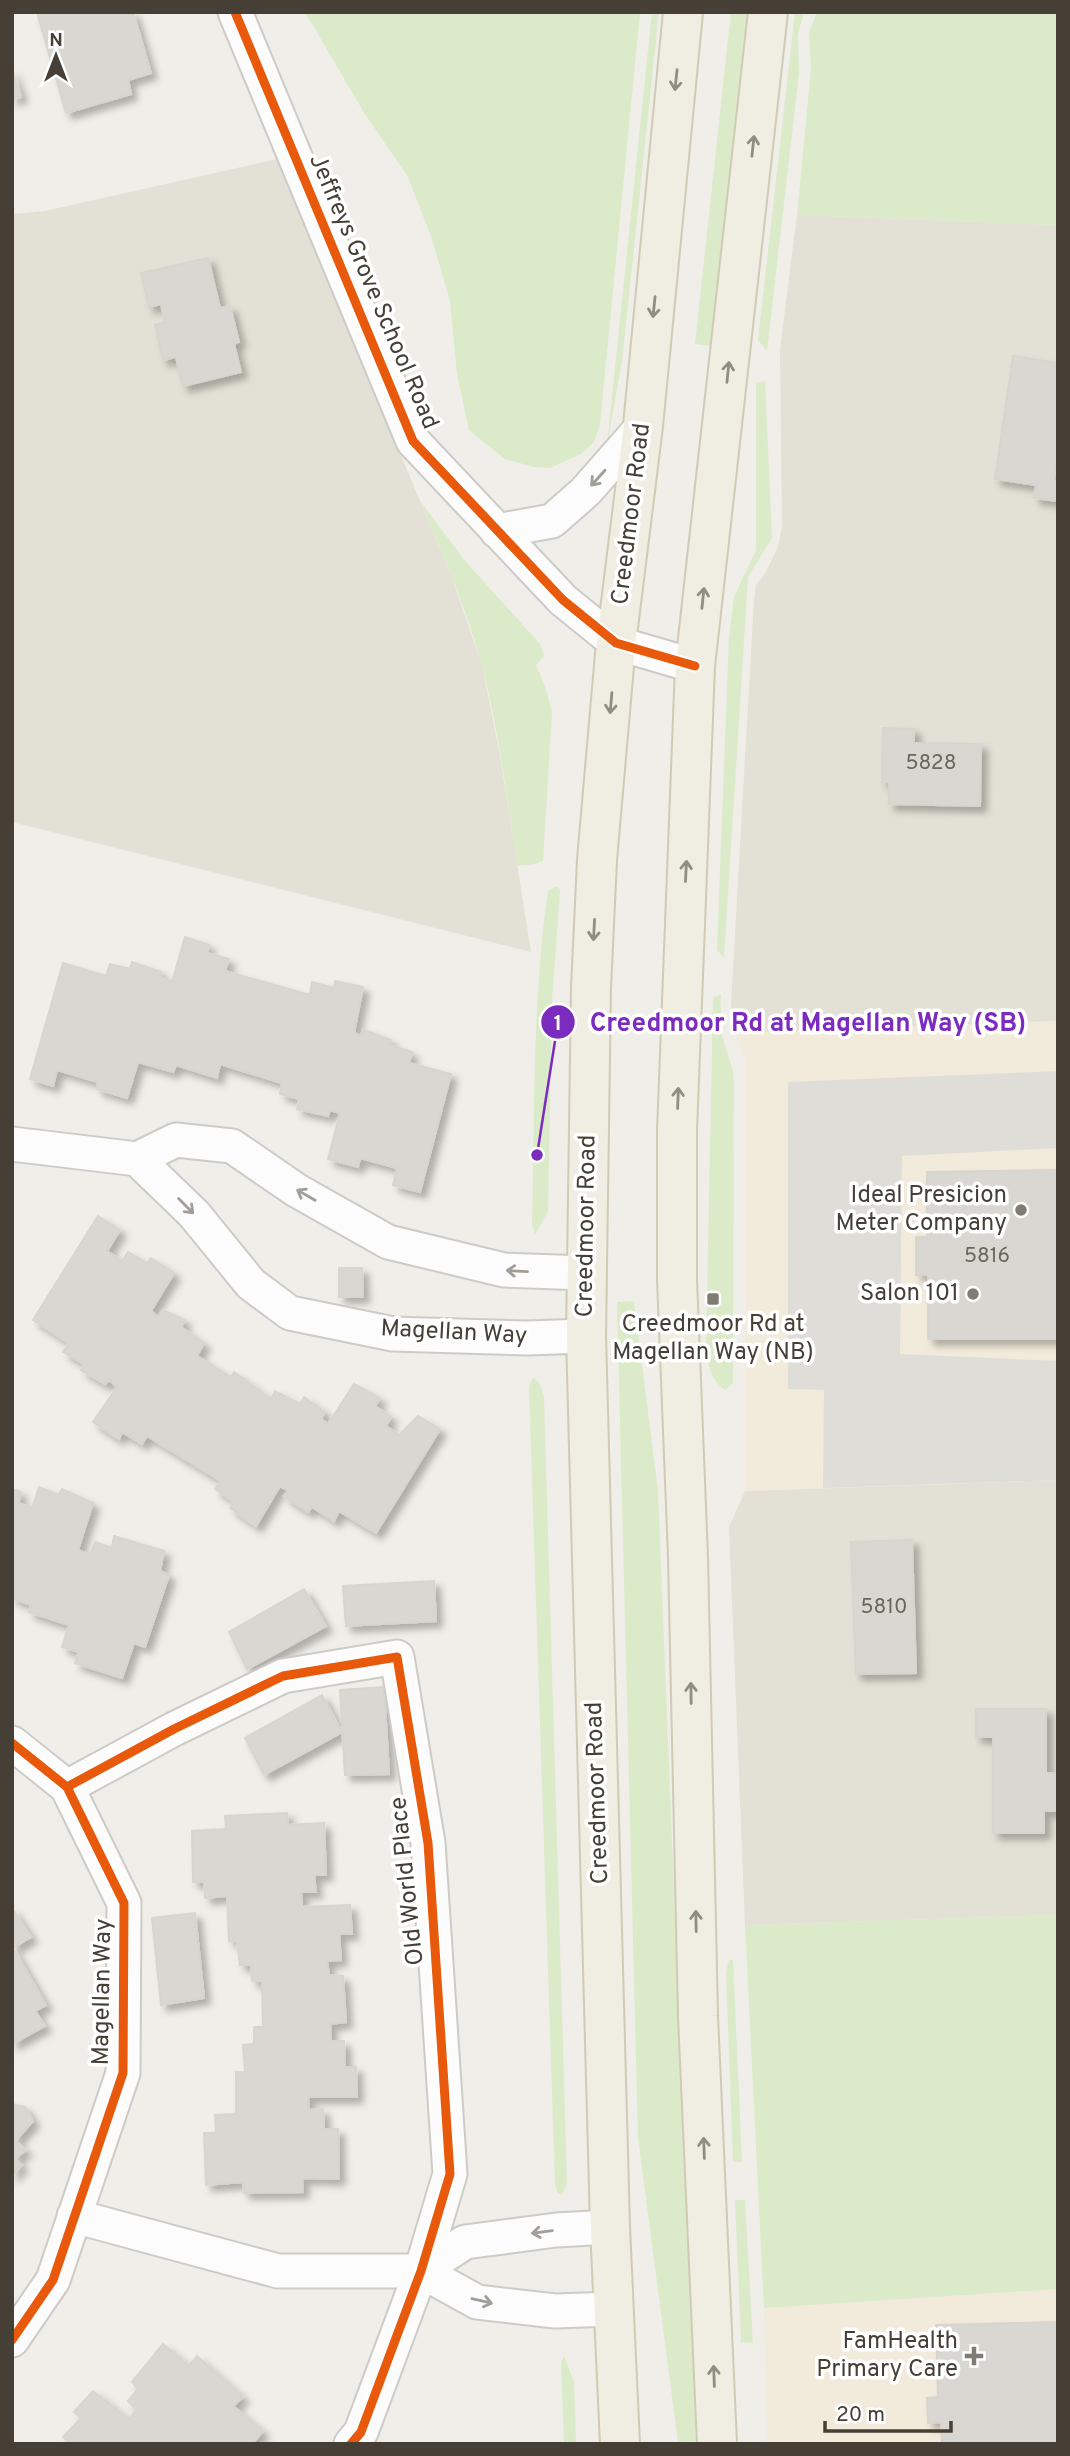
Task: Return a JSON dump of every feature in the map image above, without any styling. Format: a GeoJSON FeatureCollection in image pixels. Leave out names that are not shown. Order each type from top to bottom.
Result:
{"type":"FeatureCollection","features":[{"type":"Feature","properties":{"kind":"main road","name":"Creedmoor Road"},"geometry":{"type":"LineString","coordinates":[[620,2444],[610,2227],[586,1336],[591,988],[596,873],[617,643],[643,426],[683,12]]}},
{"type":"Feature","properties":{"kind":"main road"},"geometry":{"type":"LineString","coordinates":[[717,2444],[698,2016],[688,1557],[677,1266],[677,1130],[695,666],[768,12]]}},
{"type":"Feature","properties":{"kind":"street","name":"Jeffreys Grove School Road"},"geometry":{"type":"LineString","coordinates":[[235,12],[413,441],[563,600],[617,643],[695,666]]}},
{"type":"Feature","properties":{"kind":"street"},"geometry":{"type":"LineString","coordinates":[[497,531],[552,521],[586,491],[643,426]]}},
{"type":"Feature","properties":{"kind":"street"},"geometry":{"type":"LineString","coordinates":[[12,1144],[137,1159],[176,1140],[232,1146],[296,1190],[388,1242],[504,1270],[586,1273]]}},
{"type":"Feature","properties":{"kind":"street","name":"Magellan Way"},"geometry":{"type":"LineString","coordinates":[[137,1159],[194,1213],[251,1284],[290,1313],[393,1334],[527,1338],[586,1336]]}},
{"type":"Feature","properties":{"kind":"street","name":"Old World Place"},"geometry":{"type":"LineString","coordinates":[[67,1787],[174,1729],[283,1676],[397,1657],[428,1843],[450,2174],[421,2271],[360,2432],[351,2444]]}},
{"type":"Feature","properties":{"kind":"street","name":"Magellan Way"},"geometry":{"type":"LineString","coordinates":[[12,1743],[67,1787],[124,1903],[123,2073],[53,2280],[12,2340]]}},
{"type":"Feature","properties":{"kind":"street"},"geometry":{"type":"LineString","coordinates":[[74,2216],[278,2271],[421,2271],[477,2302],[555,2311],[614,2309]]}},
{"type":"Feature","properties":{"kind":"street"},"geometry":{"type":"LineString","coordinates":[[421,2271],[465,2242],[556,2230],[610,2227]]}},
{"type":"Feature","properties":{"kind":"shaded area"},"geometry":{"type":"Polygon","coordinates":[[[277,159],[451,575],[482,665],[500,756],[531,952],[12,822],[12,214],[45,211],[277,159]]]}},
{"type":"Feature","properties":{"kind":"shaded area"},"geometry":{"type":"Polygon","coordinates":[[[797,215],[1058,225],[1058,1021],[736,1033],[730,1021],[754,600],[756,585],[765,574],[778,547],[782,527],[780,350],[797,215]]]}},
{"type":"Feature","properties":{"kind":"shaded area"},"geometry":{"type":"Polygon","coordinates":[[[1058,1021],[1058,1480],[745,1491],[746,1064],[736,1033],[1058,1021]]]}},
{"type":"Feature","properties":{"kind":"shaded area"},"geometry":{"type":"Polygon","coordinates":[[[1058,1071],[1058,1148],[902,1156],[900,1354],[1058,1361],[1058,1480],[823,1488],[824,1390],[788,1389],[788,1082],[1058,1071]]]}},
{"type":"Feature","properties":{"kind":"shaded area"},"geometry":{"type":"Polygon","coordinates":[[[1058,1480],[1058,1915],[745,1925],[729,1527],[745,1491],[1058,1480]]]}},
{"type":"Feature","properties":{"kind":"shaded area"},"geometry":{"type":"Polygon","coordinates":[[[1058,2289],[1058,2444],[767,2444],[764,2308],[1058,2289]]]}},
{"type":"Feature","properties":{"kind":"green space"},"geometry":{"type":"Polygon","coordinates":[[[305,12],[640,12],[600,424],[594,442],[581,454],[550,468],[534,467],[505,459],[469,430],[457,374],[450,301],[432,239],[408,177],[363,111],[305,12]]]}},
{"type":"Feature","properties":{"kind":"green space"},"geometry":{"type":"Polygon","coordinates":[[[652,12],[659,12],[622,361],[607,445],[652,12]]]}},
{"type":"Feature","properties":{"kind":"green space"},"geometry":{"type":"Polygon","coordinates":[[[731,12],[747,12],[711,346],[695,344],[731,12]]]}},
{"type":"Feature","properties":{"kind":"green space"},"geometry":{"type":"Polygon","coordinates":[[[795,12],[804,12],[798,34],[799,73],[767,351],[758,340],[795,12]]]}},
{"type":"Feature","properties":{"kind":"green space"},"geometry":{"type":"Polygon","coordinates":[[[817,12],[1058,12],[1058,225],[797,215],[811,69],[809,33],[817,12]]]}},
{"type":"Feature","properties":{"kind":"green space"},"geometry":{"type":"Polygon","coordinates":[[[765,381],[772,538],[748,577],[724,958],[717,950],[729,638],[734,597],[756,550],[756,383],[765,381]]]}},
{"type":"Feature","properties":{"kind":"green space"},"geometry":{"type":"Polygon","coordinates":[[[420,501],[466,562],[540,644],[544,656],[536,665],[552,712],[543,861],[517,865],[498,740],[482,666],[462,603],[420,501]]]}},
{"type":"Feature","properties":{"kind":"green space"},"geometry":{"type":"Polygon","coordinates":[[[557,886],[560,890],[552,1001],[548,1211],[535,1235],[532,1224],[539,974],[548,891],[557,886]]]}},
{"type":"Feature","properties":{"kind":"green space"},"geometry":{"type":"Polygon","coordinates":[[[721,994],[720,1029],[734,1083],[733,1383],[725,1390],[713,1377],[706,1349],[713,998],[721,994]]]}},
{"type":"Feature","properties":{"kind":"green space"},"geometry":{"type":"Polygon","coordinates":[[[634,1301],[658,1491],[696,2441],[678,2442],[638,2138],[617,1302],[634,1301]]]}},
{"type":"Feature","properties":{"kind":"green space"},"geometry":{"type":"Polygon","coordinates":[[[533,1377],[540,1384],[544,1396],[567,2183],[562,2195],[558,2193],[555,2184],[529,1387],[533,1377]]]}},
{"type":"Feature","properties":{"kind":"green space"},"geometry":{"type":"Polygon","coordinates":[[[1058,1915],[1058,2289],[764,2308],[745,1925],[1058,1915]]]}},
{"type":"Feature","properties":{"kind":"green space"},"geometry":{"type":"Polygon","coordinates":[[[729,1960],[733,1960],[742,2162],[733,2162],[726,1972],[729,1960]]]}},
{"type":"Feature","properties":{"kind":"green space"},"geometry":{"type":"Polygon","coordinates":[[[735,2200],[745,2200],[753,2343],[741,2342],[735,2200]]]}},
{"type":"Feature","properties":{"kind":"green space"},"geometry":{"type":"Polygon","coordinates":[[[564,2356],[574,2382],[576,2444],[564,2444],[561,2362],[564,2356]]]}},
{"type":"Feature","properties":{"kind":"building"},"geometry":{"type":"Polygon","coordinates":[[[37,12],[133,12],[151,73],[128,80],[131,94],[66,113],[37,12]]]}},
{"type":"Feature","properties":{"kind":"building"},"geometry":{"type":"Polygon","coordinates":[[[12,69],[21,97],[12,99],[12,69]]]}},
{"type":"Feature","properties":{"kind":"building"},"geometry":{"type":"Polygon","coordinates":[[[208,258],[220,308],[230,306],[239,342],[234,344],[241,372],[183,386],[176,357],[163,360],[155,325],[165,322],[161,304],[149,307],[141,273],[208,258]]]}},
{"type":"Feature","properties":{"kind":"building"},"geometry":{"type":"Polygon","coordinates":[[[1013,356],[1058,363],[1058,454],[1054,481],[1058,481],[1058,501],[1034,498],[1036,485],[995,479],[1013,356]]]}},
{"type":"Feature","properties":{"kind":"building"},"geometry":{"type":"Polygon","coordinates":[[[883,728],[914,729],[914,743],[981,744],[980,806],[889,804],[889,782],[882,782],[883,728]]]}},
{"type":"Feature","properties":{"kind":"building"},"geometry":{"type":"Polygon","coordinates":[[[185,937],[209,945],[207,953],[229,959],[225,971],[310,995],[312,982],[334,988],[335,981],[363,987],[354,1033],[361,1036],[363,1029],[391,1040],[389,1045],[412,1052],[409,1063],[451,1074],[420,1192],[393,1185],[397,1168],[360,1158],[358,1167],[328,1159],[340,1113],[330,1110],[328,1116],[297,1109],[299,1099],[280,1094],[282,1083],[220,1064],[217,1078],[176,1065],[173,1072],[138,1062],[127,1098],[97,1089],[98,1082],[57,1070],[53,1086],[30,1079],[63,963],[106,976],[110,964],[130,969],[132,962],[161,972],[160,978],[172,982],[185,937]]]}},
{"type":"Feature","properties":{"kind":"building"},"geometry":{"type":"Polygon","coordinates":[[[1058,1170],[1058,1339],[928,1339],[928,1275],[916,1275],[916,1237],[927,1237],[927,1172],[1058,1170]]]}},
{"type":"Feature","properties":{"kind":"building"},"geometry":{"type":"Polygon","coordinates":[[[98,1216],[120,1230],[107,1251],[122,1261],[128,1252],[147,1263],[151,1258],[174,1273],[151,1311],[158,1317],[163,1310],[185,1320],[181,1327],[204,1343],[197,1356],[231,1377],[234,1372],[271,1399],[275,1391],[300,1404],[304,1397],[325,1412],[321,1419],[328,1424],[354,1384],[380,1398],[375,1406],[391,1417],[386,1426],[399,1435],[418,1416],[440,1429],[376,1533],[339,1511],[334,1521],[312,1507],[308,1512],[284,1496],[288,1491],[280,1486],[256,1526],[230,1508],[233,1501],[215,1489],[221,1481],[147,1436],[142,1444],[122,1432],[119,1439],[93,1422],[117,1387],[109,1380],[105,1384],[81,1370],[84,1364],[63,1352],[69,1343],[33,1320],[98,1216]]]}},
{"type":"Feature","properties":{"kind":"building"},"geometry":{"type":"Polygon","coordinates":[[[339,1268],[362,1268],[363,1297],[339,1297],[339,1268]]]}},
{"type":"Feature","properties":{"kind":"building"},"geometry":{"type":"Polygon","coordinates":[[[39,1487],[59,1495],[62,1489],[93,1503],[78,1550],[90,1555],[95,1542],[112,1548],[114,1536],[164,1551],[160,1571],[169,1575],[145,1647],[134,1643],[122,1678],[75,1663],[79,1652],[62,1647],[69,1625],[29,1612],[31,1605],[12,1598],[12,1489],[21,1492],[18,1503],[32,1508],[39,1487]]]}},
{"type":"Feature","properties":{"kind":"building"},"geometry":{"type":"Polygon","coordinates":[[[912,1540],[916,1673],[856,1674],[851,1542],[912,1540]]]}},
{"type":"Feature","properties":{"kind":"building"},"geometry":{"type":"Polygon","coordinates":[[[434,1581],[436,1621],[346,1626],[343,1586],[434,1581]]]}},
{"type":"Feature","properties":{"kind":"building"},"geometry":{"type":"Polygon","coordinates":[[[304,1589],[326,1626],[247,1669],[229,1632],[304,1589]]]}},
{"type":"Feature","properties":{"kind":"building"},"geometry":{"type":"Polygon","coordinates":[[[384,1687],[389,1774],[345,1775],[340,1690],[384,1687]]]}},
{"type":"Feature","properties":{"kind":"building"},"geometry":{"type":"Polygon","coordinates":[[[322,1695],[342,1732],[264,1775],[245,1738],[322,1695]]]}},
{"type":"Feature","properties":{"kind":"building"},"geometry":{"type":"Polygon","coordinates":[[[976,1709],[1046,1709],[1046,1773],[1058,1773],[1058,1811],[1044,1811],[1044,1833],[993,1833],[993,1737],[976,1737],[976,1709]]]}},
{"type":"Feature","properties":{"kind":"building"},"geometry":{"type":"Polygon","coordinates":[[[287,1813],[288,1825],[324,1823],[326,1875],[314,1875],[316,1892],[301,1892],[302,1907],[350,1905],[352,1934],[339,1934],[341,1960],[327,1961],[329,1975],[343,1976],[346,2022],[330,2024],[331,2041],[344,2041],[345,2067],[356,2067],[357,2097],[308,2097],[309,2110],[323,2109],[324,2129],[338,2129],[339,2179],[302,2178],[303,2192],[244,2193],[243,2182],[206,2185],[204,2133],[216,2133],[215,2115],[236,2114],[236,2072],[245,2072],[243,2045],[254,2044],[254,2027],[263,2027],[262,1981],[252,1981],[251,1965],[240,1965],[237,1940],[229,1941],[227,1896],[205,1898],[204,1882],[193,1882],[192,1831],[226,1829],[225,1816],[287,1813]]]}},
{"type":"Feature","properties":{"kind":"building"},"geometry":{"type":"Polygon","coordinates":[[[12,1908],[31,1937],[13,1948],[46,2005],[35,2011],[45,2026],[12,2044],[12,1908]]]}},
{"type":"Feature","properties":{"kind":"building"},"geometry":{"type":"Polygon","coordinates":[[[195,1913],[204,1998],[161,2005],[152,1918],[195,1913]]]}},
{"type":"Feature","properties":{"kind":"building"},"geometry":{"type":"Polygon","coordinates":[[[12,2104],[25,2107],[33,2121],[15,2141],[26,2150],[14,2159],[22,2165],[12,2176],[12,2104]]]}},
{"type":"Feature","properties":{"kind":"building"},"geometry":{"type":"Polygon","coordinates":[[[1058,2322],[1058,2444],[942,2444],[941,2422],[928,2423],[927,2398],[938,2397],[936,2325],[1058,2322]]]}},
{"type":"Feature","properties":{"kind":"building"},"geometry":{"type":"Polygon","coordinates":[[[163,2344],[189,2366],[197,2356],[243,2397],[233,2406],[263,2431],[252,2444],[71,2444],[63,2437],[81,2418],[74,2412],[93,2391],[129,2419],[137,2410],[128,2401],[138,2389],[132,2382],[163,2344]]]}},
{"type":"Feature","properties":{"kind":"cycle path"},"geometry":{"type":"LineString","coordinates":[[235,12],[413,441],[563,600],[616,643],[695,666]]}},
{"type":"Feature","properties":{"kind":"cycle path"},"geometry":{"type":"LineString","coordinates":[[67,1787],[174,1729],[283,1676],[397,1657],[428,1843],[450,2174],[421,2271],[361,2432],[351,2444]]}},
{"type":"Feature","properties":{"kind":"cycle path"},"geometry":{"type":"LineString","coordinates":[[12,1743],[67,1787],[124,1903],[123,2073],[53,2280],[12,2340]]}},
{"type":"Feature","properties":{"kind":"place","name":"Creedmoor Rd at Magellan Way (SB)"},"geometry":{"type":"Point","coordinates":[537,1155]}},
{"type":"Feature","properties":{"kind":"place","name":"Ideal Presicion Meter Company"},"geometry":{"type":"Point","coordinates":[1021,1210]}},
{"type":"Feature","properties":{"kind":"place","name":"Salon 101"},"geometry":{"type":"Point","coordinates":[973,1294]}},
{"type":"Feature","properties":{"kind":"place","name":"Creedmoor Rd at Magellan Way (NB)"},"geometry":{"type":"Point","coordinates":[713,1299]}},
{"type":"Feature","properties":{"kind":"place","name":"FamHealth Primary Care"},"geometry":{"type":"Point","coordinates":[974,2356]}}]}
